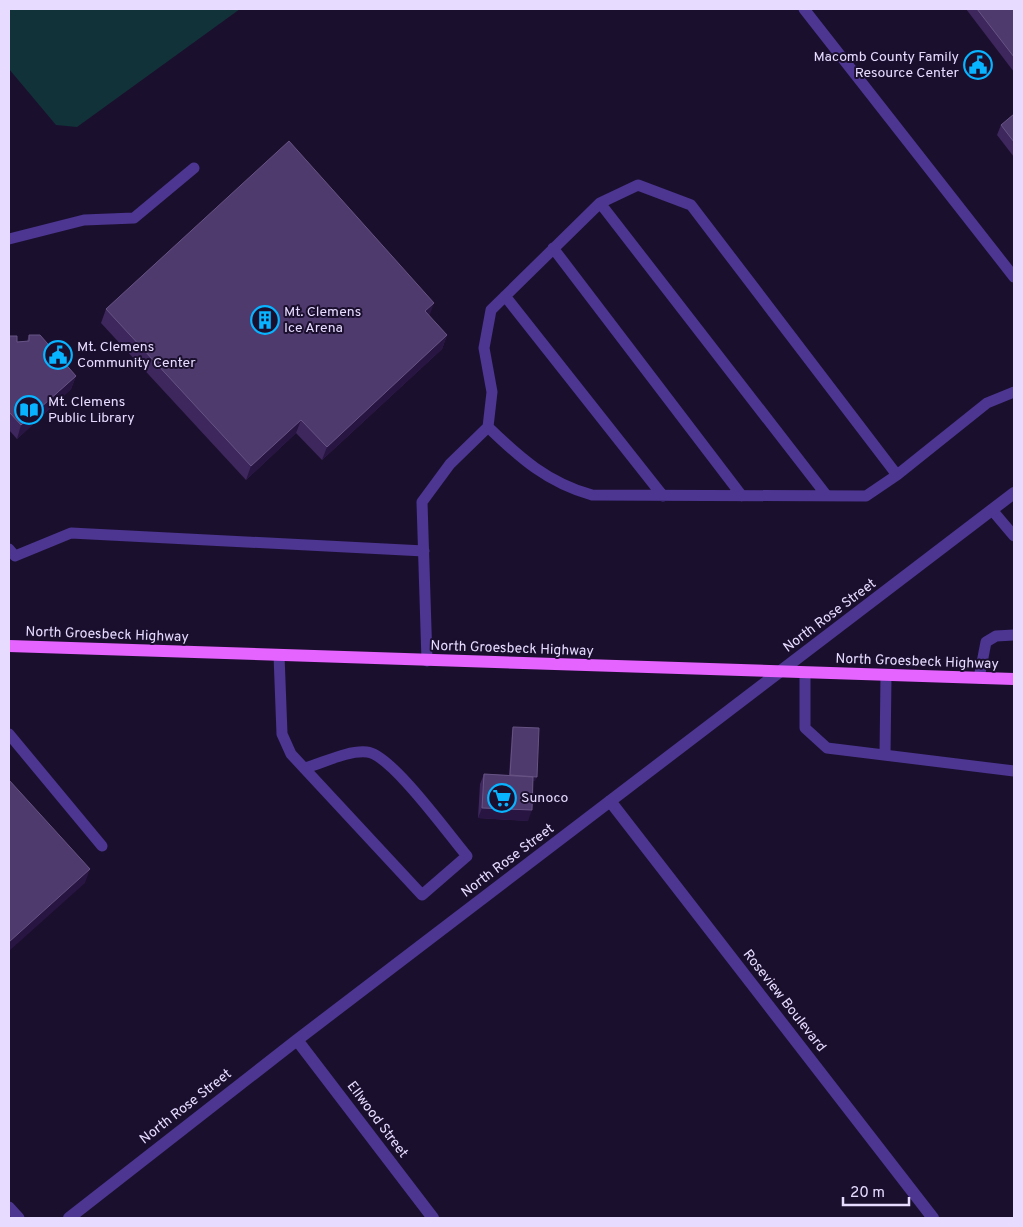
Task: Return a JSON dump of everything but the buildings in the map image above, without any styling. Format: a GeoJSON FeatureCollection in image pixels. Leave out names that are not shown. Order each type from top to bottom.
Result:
{"type":"FeatureCollection","features":[{"type":"Feature","properties":{"kind":"main road","name":"North Groesbeck Highway"},"geometry":{"type":"LineString","coordinates":[[9,646],[805,674],[1014,679]]}},
{"type":"Feature","properties":{"kind":"street","name":"North Rose Street"},"geometry":{"type":"LineString","coordinates":[[69,1218],[297,1040],[1014,493]]}},
{"type":"Feature","properties":{"kind":"street","name":"Roseview Boulevard"},"geometry":{"type":"LineString","coordinates":[[610,801],[934,1218]]}},
{"type":"Feature","properties":{"kind":"street","name":"Ellwood Street"},"geometry":{"type":"LineString","coordinates":[[297,1040],[433,1218]]}},
{"type":"Feature","properties":{"kind":"lane"},"geometry":{"type":"LineString","coordinates":[[804,9],[1014,278]]}},
{"type":"Feature","properties":{"kind":"lane"},"geometry":{"type":"LineString","coordinates":[[9,239],[84,220],[134,218],[194,168]]}},
{"type":"Feature","properties":{"kind":"lane"},"geometry":{"type":"LineString","coordinates":[[427,661],[422,502],[450,464],[488,427],[492,392],[484,348],[490,310],[600,203],[638,185],[691,205],[897,475]]}},
{"type":"Feature","properties":{"kind":"lane"},"geometry":{"type":"LineString","coordinates":[[600,203],[827,496]]}},
{"type":"Feature","properties":{"kind":"lane"},"geometry":{"type":"LineString","coordinates":[[553,248],[742,496]]}},
{"type":"Feature","properties":{"kind":"lane"},"geometry":{"type":"LineString","coordinates":[[505,296],[663,496]]}},
{"type":"Feature","properties":{"kind":"lane"},"geometry":{"type":"LineString","coordinates":[[488,427],[516,454],[567,488],[592,495],[866,496],[897,475],[987,403],[1014,392]]}},
{"type":"Feature","properties":{"kind":"lane"},"geometry":{"type":"LineString","coordinates":[[992,510],[1014,536]]}},
{"type":"Feature","properties":{"kind":"lane"},"geometry":{"type":"LineString","coordinates":[[11,554],[70,533],[424,551]]}},
{"type":"Feature","properties":{"kind":"lane"},"geometry":{"type":"LineString","coordinates":[[979,678],[986,642],[996,636],[1014,636]]}},
{"type":"Feature","properties":{"kind":"lane"},"geometry":{"type":"LineString","coordinates":[[279,656],[284,742],[291,754],[422,895],[466,856],[398,773],[377,755],[368,752],[358,752],[305,768]]}},
{"type":"Feature","properties":{"kind":"lane"},"geometry":{"type":"LineString","coordinates":[[805,674],[805,728],[827,748],[1014,771]]}},
{"type":"Feature","properties":{"kind":"lane"},"geometry":{"type":"LineString","coordinates":[[885,755],[886,676]]}},
{"type":"Feature","properties":{"kind":"lane"},"geometry":{"type":"LineString","coordinates":[[9,734],[102,846]]}},
{"type":"Feature","properties":{"kind":"lane"},"geometry":{"type":"LineString","coordinates":[[9,1207],[19,1218]]}},
{"type":"Feature","properties":{"kind":"green space"},"geometry":{"type":"Polygon","coordinates":[[[9,9],[240,9],[77,127],[56,125],[9,69],[9,9]]]}},
{"type":"Feature","properties":{"kind":"place","name":"Macomb County Family Resource Center"},"geometry":{"type":"Point","coordinates":[978,65]}},
{"type":"Feature","properties":{"kind":"place","name":"Mt. Clemens Ice Arena"},"geometry":{"type":"Point","coordinates":[265,320]}},
{"type":"Feature","properties":{"kind":"place","name":"Mt. Clemens Community Center"},"geometry":{"type":"Point","coordinates":[58,355]}},
{"type":"Feature","properties":{"kind":"place","name":"Mt. Clemens Public Library"},"geometry":{"type":"Point","coordinates":[29,410]}},
{"type":"Feature","properties":{"kind":"place","name":"Sunoco"},"geometry":{"type":"Point","coordinates":[502,798]}}]}
